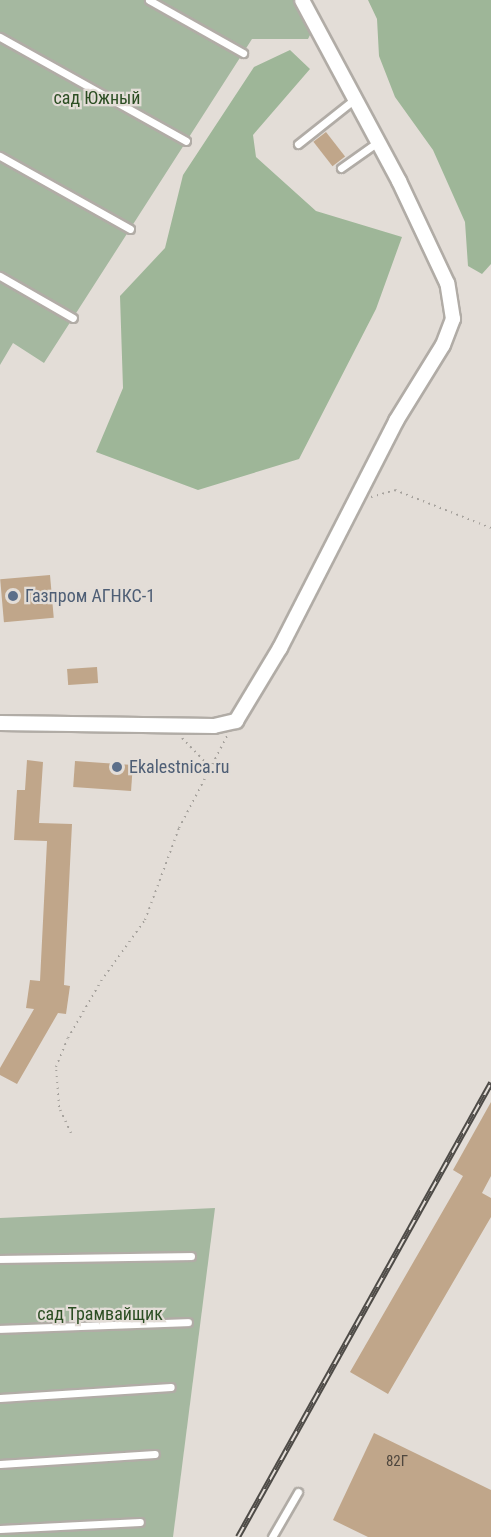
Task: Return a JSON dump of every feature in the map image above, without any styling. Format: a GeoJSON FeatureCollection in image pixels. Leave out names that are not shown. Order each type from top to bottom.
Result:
{"type":"FeatureCollection","features":[{"type":"Feature","properties":{"kind":"street"},"geometry":{"type":"LineString","coordinates":[[0,723],[214,726],[236,721],[280,648],[396,421],[443,345],[453,319],[447,283],[379,141],[302,0]]}},
{"type":"Feature","properties":{"kind":"lane"},"geometry":{"type":"LineString","coordinates":[[149,0],[243,53]]}},
{"type":"Feature","properties":{"kind":"lane"},"geometry":{"type":"LineString","coordinates":[[0,37],[186,141]]}},
{"type":"Feature","properties":{"kind":"lane"},"geometry":{"type":"LineString","coordinates":[[298,144],[356,98]]}},
{"type":"Feature","properties":{"kind":"lane"},"geometry":{"type":"LineString","coordinates":[[341,168],[379,141]]}},
{"type":"Feature","properties":{"kind":"lane"},"geometry":{"type":"LineString","coordinates":[[0,156],[130,229]]}},
{"type":"Feature","properties":{"kind":"lane"},"geometry":{"type":"LineString","coordinates":[[0,276],[73,318]]}},
{"type":"Feature","properties":{"kind":"lane"},"geometry":{"type":"LineString","coordinates":[[0,1259],[191,1256]]}},
{"type":"Feature","properties":{"kind":"lane"},"geometry":{"type":"LineString","coordinates":[[0,1329],[188,1322]]}},
{"type":"Feature","properties":{"kind":"lane"},"geometry":{"type":"LineString","coordinates":[[0,1398],[171,1387]]}},
{"type":"Feature","properties":{"kind":"lane"},"geometry":{"type":"LineString","coordinates":[[0,1464],[155,1454]]}},
{"type":"Feature","properties":{"kind":"lane"},"geometry":{"type":"LineString","coordinates":[[272,1537],[298,1492]]}},
{"type":"Feature","properties":{"kind":"lane"},"geometry":{"type":"LineString","coordinates":[[0,1529],[140,1522]]}},
{"type":"Feature","properties":{"kind":"path"},"geometry":{"type":"LineString","coordinates":[[354,502],[395,490],[491,528]]}},
{"type":"Feature","properties":{"kind":"path"},"geometry":{"type":"LineString","coordinates":[[71,1133],[59,1107],[56,1067],[68,1038],[86,1005],[145,920],[179,828],[209,766],[236,721]]}},
{"type":"Feature","properties":{"kind":"path"},"geometry":{"type":"LineString","coordinates":[[170,726],[209,766]]}},
{"type":"Feature","properties":{"kind":"green space","name":"сад Южный"},"geometry":{"type":"Polygon","coordinates":[[[0,0],[294,0],[313,29],[308,39],[252,39],[44,363],[13,343],[0,365],[0,0]]]}},
{"type":"Feature","properties":{"kind":"green space"},"geometry":{"type":"Polygon","coordinates":[[[368,0],[491,0],[491,264],[482,274],[468,266],[465,222],[433,150],[395,97],[379,56],[377,19],[368,0]]]}},
{"type":"Feature","properties":{"kind":"green space"},"geometry":{"type":"Polygon","coordinates":[[[290,50],[310,69],[253,135],[256,157],[316,211],[402,237],[376,309],[299,459],[198,490],[96,452],[123,388],[120,296],[165,248],[183,175],[254,67],[290,50]]]}},
{"type":"Feature","properties":{"kind":"green space","name":"сад Трамвайщик"},"geometry":{"type":"Polygon","coordinates":[[[215,1208],[173,1537],[0,1537],[0,1218],[215,1208]]]}},
{"type":"Feature","properties":{"kind":"building"},"geometry":{"type":"Polygon","coordinates":[[[326,132],[345,156],[332,166],[313,142],[326,132]]]}},
{"type":"Feature","properties":{"kind":"building"},"geometry":{"type":"Polygon","coordinates":[[[50,575],[54,618],[4,622],[0,579],[50,575]]]}},
{"type":"Feature","properties":{"kind":"building"},"geometry":{"type":"Polygon","coordinates":[[[97,667],[98,683],[68,685],[67,669],[97,667]]]}},
{"type":"Feature","properties":{"kind":"building"},"geometry":{"type":"Polygon","coordinates":[[[27,760],[43,762],[39,823],[72,824],[64,985],[70,986],[66,1014],[58,1013],[17,1084],[0,1075],[0,1068],[34,1009],[26,1008],[30,980],[40,981],[47,841],[14,840],[17,790],[25,790],[27,760]]]}},
{"type":"Feature","properties":{"kind":"building"},"geometry":{"type":"Polygon","coordinates":[[[75,761],[133,765],[131,791],[73,787],[75,761]]]}},
{"type":"Feature","properties":{"kind":"building"},"geometry":{"type":"Polygon","coordinates":[[[491,1102],[491,1176],[482,1193],[491,1198],[491,1217],[388,1394],[350,1372],[463,1176],[453,1170],[491,1102]]]}},
{"type":"Feature","properties":{"kind":"building"},"geometry":{"type":"Polygon","coordinates":[[[374,1433],[491,1490],[491,1537],[368,1537],[333,1520],[374,1433]]]}},
{"type":"Feature","properties":{"kind":"railway"},"geometry":{"type":"LineString","coordinates":[[238,1537],[491,1083]]}},
{"type":"Feature","properties":{"kind":"place","name":"Газпром АГНКС-1"},"geometry":{"type":"Point","coordinates":[13,596]}},
{"type":"Feature","properties":{"kind":"place","name":"Ekalestnica.ru"},"geometry":{"type":"Point","coordinates":[117,767]}}]}
